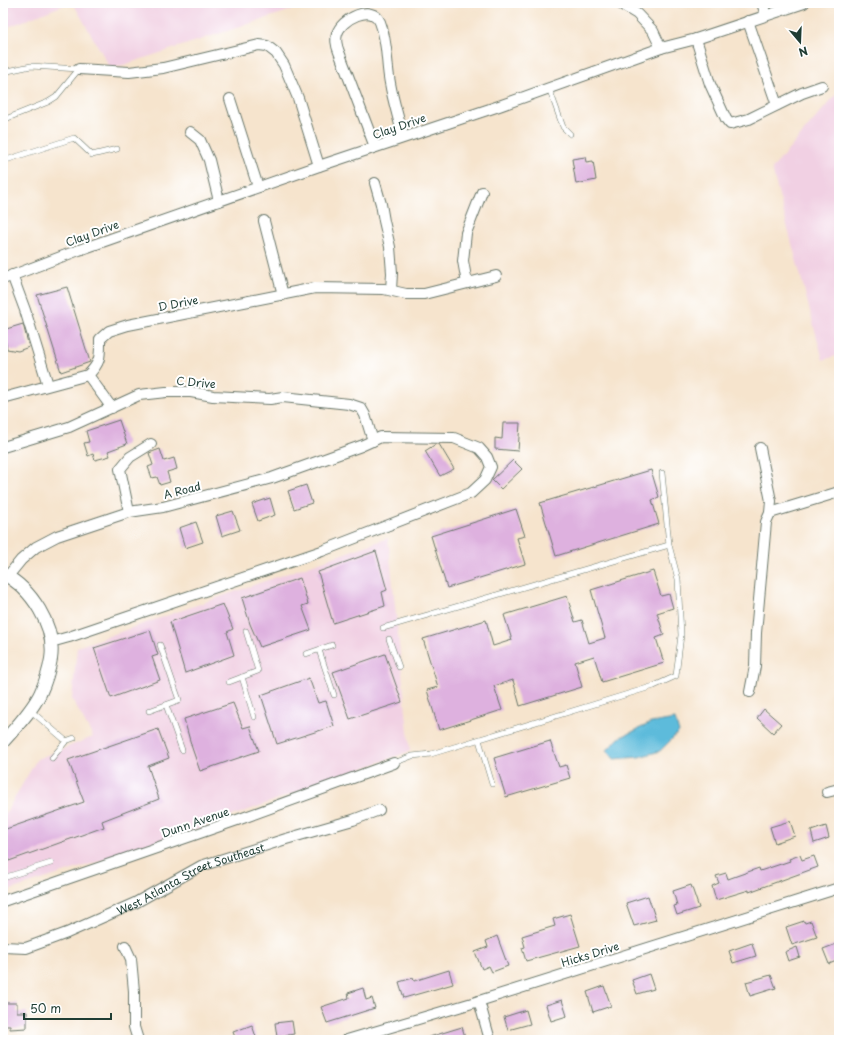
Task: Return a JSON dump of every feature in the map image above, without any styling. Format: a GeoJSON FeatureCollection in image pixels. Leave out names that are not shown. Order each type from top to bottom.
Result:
{"type":"FeatureCollection","features":[{"type":"Feature","properties":{"kind":"street"},"geometry":{"type":"LineString","coordinates":[[619,3],[637,14],[653,31],[661,48]]}},
{"type":"Feature","properties":{"kind":"street"},"geometry":{"type":"LineString","coordinates":[[762,3],[766,15]]}},
{"type":"Feature","properties":{"kind":"street","name":"Clay Drive"},"geometry":{"type":"LineString","coordinates":[[7,277],[258,187],[499,106],[661,48],[804,3]]}},
{"type":"Feature","properties":{"kind":"street"},"geometry":{"type":"LineString","coordinates":[[375,147],[336,42],[337,34],[343,23],[356,15],[374,15],[380,21],[386,41],[390,83],[404,137]]}},
{"type":"Feature","properties":{"kind":"street"},"geometry":{"type":"LineString","coordinates":[[748,21],[777,105]]}},
{"type":"Feature","properties":{"kind":"street"},"geometry":{"type":"LineString","coordinates":[[696,38],[710,84],[726,119],[730,124],[749,119],[802,93],[822,86]]}},
{"type":"Feature","properties":{"kind":"street"},"geometry":{"type":"LineString","coordinates":[[80,69],[129,72],[163,68],[258,45],[268,46],[276,53],[284,65],[298,98],[319,166]]}},
{"type":"Feature","properties":{"kind":"street"},"geometry":{"type":"LineString","coordinates":[[230,99],[258,187]]}},
{"type":"Feature","properties":{"kind":"street"},"geometry":{"type":"LineString","coordinates":[[190,132],[200,140],[209,160],[219,201]]}},
{"type":"Feature","properties":{"kind":"street"},"geometry":{"type":"LineString","coordinates":[[375,183],[390,247],[392,273],[391,290]]}},
{"type":"Feature","properties":{"kind":"street"},"geometry":{"type":"LineString","coordinates":[[467,283],[463,261],[466,233],[482,192]]}},
{"type":"Feature","properties":{"kind":"street"},"geometry":{"type":"LineString","coordinates":[[264,220],[283,295]]}},
{"type":"Feature","properties":{"kind":"street","name":"D Drive"},"geometry":{"type":"LineString","coordinates":[[88,375],[96,366],[100,357],[100,339],[110,330],[135,323],[315,288],[384,288],[406,294],[424,294],[496,276]]}},
{"type":"Feature","properties":{"kind":"street"},"geometry":{"type":"LineString","coordinates":[[7,277],[25,310],[48,385]]}},
{"type":"Feature","properties":{"kind":"street"},"geometry":{"type":"LineString","coordinates":[[3,398],[88,375],[112,408]]}},
{"type":"Feature","properties":{"kind":"street","name":"C Drive"},"geometry":{"type":"LineString","coordinates":[[3,447],[69,427],[139,395],[166,392],[191,392],[213,396],[283,397],[349,404],[362,408],[373,441]]}},
{"type":"Feature","properties":{"kind":"street","name":"A Road"},"geometry":{"type":"LineString","coordinates":[[5,575],[36,547],[57,536],[129,512],[163,507],[272,478],[361,446],[381,437],[454,438],[479,448],[487,457],[491,467],[485,480],[471,493],[322,551],[69,637],[50,642]]}},
{"type":"Feature","properties":{"kind":"street"},"geometry":{"type":"LineString","coordinates":[[129,512],[120,469],[130,457],[151,444]]}},
{"type":"Feature","properties":{"kind":"street"},"geometry":{"type":"LineString","coordinates":[[750,692],[755,666],[756,633],[766,522],[770,513],[771,500],[760,448]]}},
{"type":"Feature","properties":{"kind":"street"},"geometry":{"type":"LineString","coordinates":[[770,513],[839,492]]}},
{"type":"Feature","properties":{"kind":"street"},"geometry":{"type":"LineString","coordinates":[[3,742],[30,710],[40,694],[51,658],[46,621],[37,604],[21,587],[5,575]]}},
{"type":"Feature","properties":{"kind":"street","name":"Dunn Avenue"},"geometry":{"type":"LineString","coordinates":[[3,901],[240,819],[394,763]]}},
{"type":"Feature","properties":{"kind":"street"},"geometry":{"type":"LineString","coordinates":[[827,792],[839,789]]}},
{"type":"Feature","properties":{"kind":"street","name":"West Atlanta Street Southeast"},"geometry":{"type":"LineString","coordinates":[[3,947],[26,948],[67,933],[135,903],[201,866],[352,820],[379,810]]}},
{"type":"Feature","properties":{"kind":"street","name":"Hicks Drive"},"geometry":{"type":"LineString","coordinates":[[347,1040],[479,1001],[839,888]]}},
{"type":"Feature","properties":{"kind":"street"},"geometry":{"type":"LineString","coordinates":[[125,946],[131,959],[134,991],[134,1027],[138,1040]]}},
{"type":"Feature","properties":{"kind":"street"},"geometry":{"type":"LineString","coordinates":[[479,1001],[490,1040]]}},
{"type":"Feature","properties":{"kind":"lane"},"geometry":{"type":"LineString","coordinates":[[3,72],[31,66],[80,69]]}},
{"type":"Feature","properties":{"kind":"lane"},"geometry":{"type":"LineString","coordinates":[[3,120],[48,102],[56,97],[80,69]]}},
{"type":"Feature","properties":{"kind":"lane"},"geometry":{"type":"LineString","coordinates":[[549,88],[563,127],[570,134]]}},
{"type":"Feature","properties":{"kind":"lane"},"geometry":{"type":"LineString","coordinates":[[3,161],[74,138],[92,155],[117,150]]}},
{"type":"Feature","properties":{"kind":"lane"},"geometry":{"type":"LineString","coordinates":[[394,763],[412,756],[431,754],[479,740],[654,686],[676,676],[681,635],[678,579],[669,545],[662,473]]}},
{"type":"Feature","properties":{"kind":"lane"},"geometry":{"type":"LineString","coordinates":[[383,628],[669,545]]}},
{"type":"Feature","properties":{"kind":"lane"},"geometry":{"type":"LineString","coordinates":[[229,682],[258,671],[246,632]]}},
{"type":"Feature","properties":{"kind":"lane"},"geometry":{"type":"LineString","coordinates":[[389,638],[399,668]]}},
{"type":"Feature","properties":{"kind":"lane"},"geometry":{"type":"LineString","coordinates":[[149,711],[179,700],[160,645]]}},
{"type":"Feature","properties":{"kind":"lane"},"geometry":{"type":"LineString","coordinates":[[306,654],[332,645]]}},
{"type":"Feature","properties":{"kind":"lane"},"geometry":{"type":"LineString","coordinates":[[319,650],[334,695]]}},
{"type":"Feature","properties":{"kind":"lane"},"geometry":{"type":"LineString","coordinates":[[242,677],[254,717]]}},
{"type":"Feature","properties":{"kind":"lane"},"geometry":{"type":"LineString","coordinates":[[166,705],[182,750]]}},
{"type":"Feature","properties":{"kind":"lane"},"geometry":{"type":"LineString","coordinates":[[30,710],[66,741]]}},
{"type":"Feature","properties":{"kind":"lane"},"geometry":{"type":"LineString","coordinates":[[52,758],[66,741],[74,738]]}},
{"type":"Feature","properties":{"kind":"lane"},"geometry":{"type":"LineString","coordinates":[[479,740],[492,784]]}},
{"type":"Feature","properties":{"kind":"lane"},"geometry":{"type":"LineString","coordinates":[[3,878],[50,863]]}},
{"type":"Feature","properties":{"kind":"shaded area"},"geometry":{"type":"Polygon","coordinates":[[[3,3],[69,3],[3,29],[3,3]]]}},
{"type":"Feature","properties":{"kind":"shaded area"},"geometry":{"type":"Polygon","coordinates":[[[73,3],[313,3],[111,69],[73,3]]]}},
{"type":"Feature","properties":{"kind":"shaded area"},"geometry":{"type":"Polygon","coordinates":[[[839,91],[839,355],[823,360],[772,169],[839,91]]]}},
{"type":"Feature","properties":{"kind":"shaded area"},"geometry":{"type":"Polygon","coordinates":[[[388,538],[410,751],[175,837],[7,891],[3,877],[3,818],[37,759],[93,737],[72,699],[77,647],[388,538]]]}},
{"type":"Feature","properties":{"kind":"water"},"geometry":{"type":"Polygon","coordinates":[[[675,719],[679,732],[660,751],[639,757],[614,759],[607,750],[619,738],[651,723],[675,719]]]}},
{"type":"Feature","properties":{"kind":"building"},"geometry":{"type":"Polygon","coordinates":[[[585,157],[586,162],[593,161],[596,180],[576,184],[572,159],[585,157]]]}},
{"type":"Feature","properties":{"kind":"building"},"geometry":{"type":"Polygon","coordinates":[[[67,287],[90,362],[61,372],[37,295],[67,287]]]}},
{"type":"Feature","properties":{"kind":"building"},"geometry":{"type":"Polygon","coordinates":[[[23,324],[29,347],[18,351],[7,349],[3,330],[23,324]]]}},
{"type":"Feature","properties":{"kind":"building"},"geometry":{"type":"Polygon","coordinates":[[[119,420],[127,444],[108,451],[110,456],[95,460],[93,454],[88,456],[84,443],[89,442],[86,431],[119,420]]]}},
{"type":"Feature","properties":{"kind":"building"},"geometry":{"type":"Polygon","coordinates":[[[503,423],[520,423],[518,451],[495,449],[495,438],[502,439],[503,423]]]}},
{"type":"Feature","properties":{"kind":"building"},"geometry":{"type":"Polygon","coordinates":[[[436,444],[439,444],[454,469],[440,476],[425,451],[436,444]]]}},
{"type":"Feature","properties":{"kind":"building"},"geometry":{"type":"Polygon","coordinates":[[[160,449],[164,461],[174,458],[177,469],[167,472],[170,482],[160,485],[157,477],[152,478],[148,467],[153,465],[149,453],[160,449]]]}},
{"type":"Feature","properties":{"kind":"building"},"geometry":{"type":"Polygon","coordinates":[[[513,460],[522,469],[501,489],[492,480],[513,460]]]}},
{"type":"Feature","properties":{"kind":"building"},"geometry":{"type":"Polygon","coordinates":[[[651,470],[659,497],[652,500],[659,524],[556,556],[540,503],[651,470]]]}},
{"type":"Feature","properties":{"kind":"building"},"geometry":{"type":"Polygon","coordinates":[[[306,485],[312,503],[294,509],[288,491],[306,485]]]}},
{"type":"Feature","properties":{"kind":"building"},"geometry":{"type":"Polygon","coordinates":[[[270,498],[275,515],[258,521],[252,504],[270,498]]]}},
{"type":"Feature","properties":{"kind":"building"},"geometry":{"type":"Polygon","coordinates":[[[516,509],[525,536],[517,538],[525,564],[447,588],[431,536],[516,509]]]}},
{"type":"Feature","properties":{"kind":"building"},"geometry":{"type":"Polygon","coordinates":[[[233,511],[240,530],[222,536],[216,516],[233,511]]]}},
{"type":"Feature","properties":{"kind":"building"},"geometry":{"type":"Polygon","coordinates":[[[196,522],[203,542],[185,548],[179,528],[196,522]]]}},
{"type":"Feature","properties":{"kind":"building"},"geometry":{"type":"Polygon","coordinates":[[[376,551],[387,590],[382,592],[385,606],[333,623],[318,572],[376,551]]]}},
{"type":"Feature","properties":{"kind":"building"},"geometry":{"type":"Polygon","coordinates":[[[653,571],[661,596],[669,594],[673,608],[657,613],[664,635],[656,638],[664,663],[602,682],[594,656],[575,662],[582,687],[520,706],[513,680],[494,686],[502,710],[439,730],[427,690],[438,687],[423,639],[486,620],[493,646],[512,640],[504,615],[567,596],[575,622],[582,620],[589,643],[605,638],[591,590],[653,571]]]}},
{"type":"Feature","properties":{"kind":"building"},"geometry":{"type":"Polygon","coordinates":[[[300,578],[308,604],[302,606],[311,630],[260,647],[250,624],[242,598],[300,578]]]}},
{"type":"Feature","properties":{"kind":"building"},"geometry":{"type":"Polygon","coordinates":[[[223,604],[233,629],[227,632],[234,655],[185,673],[170,622],[223,604]]]}},
{"type":"Feature","properties":{"kind":"building"},"geometry":{"type":"Polygon","coordinates":[[[150,630],[158,655],[152,657],[160,680],[111,698],[94,648],[150,630]]]}},
{"type":"Feature","properties":{"kind":"building"},"geometry":{"type":"Polygon","coordinates":[[[385,654],[402,702],[350,719],[333,672],[385,654]]]}},
{"type":"Feature","properties":{"kind":"building"},"geometry":{"type":"Polygon","coordinates":[[[309,678],[318,703],[326,701],[334,726],[277,744],[261,695],[309,678]]]}},
{"type":"Feature","properties":{"kind":"building"},"geometry":{"type":"Polygon","coordinates":[[[233,703],[243,728],[250,726],[259,751],[200,771],[184,719],[233,703]]]}},
{"type":"Feature","properties":{"kind":"building"},"geometry":{"type":"Polygon","coordinates":[[[764,709],[781,724],[773,733],[757,718],[764,709]]]}},
{"type":"Feature","properties":{"kind":"building"},"geometry":{"type":"Polygon","coordinates":[[[158,729],[169,758],[148,766],[159,799],[102,821],[104,827],[9,861],[3,846],[3,830],[84,802],[68,760],[158,729]]]}},
{"type":"Feature","properties":{"kind":"building"},"geometry":{"type":"Polygon","coordinates":[[[550,741],[559,767],[566,765],[570,778],[506,797],[494,758],[550,741]]]}},
{"type":"Feature","properties":{"kind":"building"},"geometry":{"type":"Polygon","coordinates":[[[790,821],[795,836],[775,843],[770,827],[790,821]]]}},
{"type":"Feature","properties":{"kind":"building"},"geometry":{"type":"Polygon","coordinates":[[[826,826],[829,838],[814,843],[811,831],[826,826]]]}},
{"type":"Feature","properties":{"kind":"building"},"geometry":{"type":"Polygon","coordinates":[[[800,855],[802,860],[814,856],[818,867],[749,892],[749,890],[716,900],[712,886],[719,883],[716,876],[726,873],[728,879],[759,868],[760,871],[790,861],[789,859],[800,855]]]}},
{"type":"Feature","properties":{"kind":"building"},"geometry":{"type":"Polygon","coordinates":[[[691,885],[699,908],[677,915],[674,906],[677,905],[673,891],[691,885]]]}},
{"type":"Feature","properties":{"kind":"building"},"geometry":{"type":"Polygon","coordinates":[[[648,896],[656,920],[634,926],[626,903],[648,896]]]}},
{"type":"Feature","properties":{"kind":"building"},"geometry":{"type":"Polygon","coordinates":[[[570,914],[580,946],[526,961],[522,948],[525,947],[522,936],[555,926],[553,919],[570,914]]]}},
{"type":"Feature","properties":{"kind":"building"},"geometry":{"type":"Polygon","coordinates":[[[804,921],[805,923],[811,921],[817,937],[792,945],[786,927],[804,921]]]}},
{"type":"Feature","properties":{"kind":"building"},"geometry":{"type":"Polygon","coordinates":[[[497,936],[508,966],[492,972],[489,966],[482,969],[475,952],[488,947],[486,941],[497,936]]]}},
{"type":"Feature","properties":{"kind":"building"},"geometry":{"type":"Polygon","coordinates":[[[752,943],[756,956],[733,963],[729,951],[752,943]]]}},
{"type":"Feature","properties":{"kind":"building"},"geometry":{"type":"Polygon","coordinates":[[[839,943],[839,960],[829,964],[823,949],[839,943]]]}},
{"type":"Feature","properties":{"kind":"building"},"geometry":{"type":"Polygon","coordinates":[[[797,947],[800,957],[788,961],[785,952],[797,947]]]}},
{"type":"Feature","properties":{"kind":"building"},"geometry":{"type":"Polygon","coordinates":[[[449,970],[453,984],[404,998],[399,982],[413,978],[414,981],[449,970]]]}},
{"type":"Feature","properties":{"kind":"building"},"geometry":{"type":"Polygon","coordinates":[[[649,974],[654,989],[637,994],[632,980],[649,974]]]}},
{"type":"Feature","properties":{"kind":"building"},"geometry":{"type":"Polygon","coordinates":[[[771,975],[776,988],[750,996],[746,982],[771,975]]]}},
{"type":"Feature","properties":{"kind":"building"},"geometry":{"type":"Polygon","coordinates":[[[604,986],[611,1006],[593,1012],[587,992],[604,986]]]}},
{"type":"Feature","properties":{"kind":"building"},"geometry":{"type":"Polygon","coordinates":[[[363,988],[366,1000],[372,998],[375,1008],[327,1023],[321,1007],[349,998],[348,993],[363,988]]]}},
{"type":"Feature","properties":{"kind":"building"},"geometry":{"type":"Polygon","coordinates":[[[562,1000],[567,1016],[551,1021],[546,1005],[562,1000]]]}},
{"type":"Feature","properties":{"kind":"building"},"geometry":{"type":"Polygon","coordinates":[[[3,1003],[17,1003],[17,1012],[27,1012],[27,1028],[10,1029],[10,1026],[3,1026],[3,1003]]]}},
{"type":"Feature","properties":{"kind":"building"},"geometry":{"type":"Polygon","coordinates":[[[526,1010],[530,1024],[508,1030],[504,1017],[526,1010]]]}},
{"type":"Feature","properties":{"kind":"building"},"geometry":{"type":"Polygon","coordinates":[[[292,1021],[294,1034],[277,1037],[275,1023],[292,1021]]]}},
{"type":"Feature","properties":{"kind":"building"},"geometry":{"type":"Polygon","coordinates":[[[252,1025],[257,1040],[236,1040],[233,1032],[252,1025]]]}},
{"type":"Feature","properties":{"kind":"building"},"geometry":{"type":"Polygon","coordinates":[[[462,1027],[466,1040],[426,1040],[426,1038],[462,1027]]]}}]}
